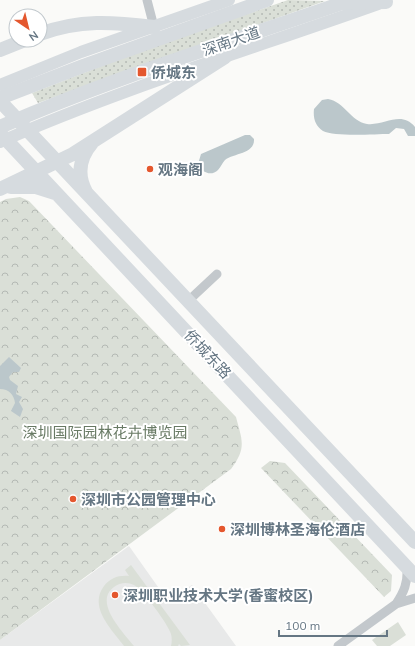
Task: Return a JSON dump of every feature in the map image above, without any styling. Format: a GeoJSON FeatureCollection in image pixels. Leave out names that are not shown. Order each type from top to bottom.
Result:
{"type":"FeatureCollection","features":[{"type":"Feature","properties":{"kind":"main road"},"geometry":{"type":"LineString","coordinates":[[0,85],[39,75],[81,52],[229,0]]}},
{"type":"Feature","properties":{"kind":"main road","name":"深南大道"},"geometry":{"type":"LineString","coordinates":[[0,98],[39,75],[267,0]]}},
{"type":"Feature","properties":{"kind":"main road"},"geometry":{"type":"LineString","coordinates":[[0,142],[71,113],[225,57],[388,1]]}},
{"type":"Feature","properties":{"kind":"main road","name":"深南大道"},"geometry":{"type":"LineString","coordinates":[[0,127],[62,102],[347,2],[388,1]]}},
{"type":"Feature","properties":{"kind":"main road"},"geometry":{"type":"LineString","coordinates":[[48,32],[73,24],[91,22],[154,27]]}},
{"type":"Feature","properties":{"kind":"main road"},"geometry":{"type":"LineString","coordinates":[[0,189],[56,163],[92,142],[225,57]]}},
{"type":"Feature","properties":{"kind":"main road","name":"侨城东路"},"geometry":{"type":"LineString","coordinates":[[0,101],[56,163],[415,542]]}},
{"type":"Feature","properties":{"kind":"main road","name":"侨城东路"},"geometry":{"type":"LineString","coordinates":[[0,133],[411,572]]}},
{"type":"Feature","properties":{"kind":"main road"},"geometry":{"type":"LineString","coordinates":[[89,198],[84,188],[80,171],[83,155],[92,142]]}},
{"type":"Feature","properties":{"kind":"main road"},"geometry":{"type":"LineString","coordinates":[[0,189],[26,186],[47,190],[59,195]]}},
{"type":"Feature","properties":{"kind":"street"},"geometry":{"type":"LineString","coordinates":[[147,0],[154,27]]}},
{"type":"Feature","properties":{"kind":"street"},"geometry":{"type":"LineString","coordinates":[[188,302],[217,274]]}},
{"type":"Feature","properties":{"kind":"street"},"geometry":{"type":"LineString","coordinates":[[396,604],[404,591],[411,572]]}},
{"type":"Feature","properties":{"kind":"street"},"geometry":{"type":"LineString","coordinates":[[338,646],[396,604],[415,598]]}},
{"type":"Feature","properties":{"kind":"shaded area"},"geometry":{"type":"Polygon","coordinates":[[[328,99],[339,104],[356,119],[367,124],[398,119],[410,122],[415,127],[415,136],[408,136],[404,129],[396,128],[389,134],[365,135],[345,135],[323,131],[315,122],[314,109],[322,100],[328,99]]]}},
{"type":"Feature","properties":{"kind":"shaded area"},"geometry":{"type":"Polygon","coordinates":[[[245,135],[250,135],[254,139],[251,148],[225,160],[215,172],[206,173],[199,167],[198,164],[201,154],[245,135]]]}},
{"type":"Feature","properties":{"kind":"shaded area"},"geometry":{"type":"Polygon","coordinates":[[[9,357],[21,368],[19,372],[13,372],[9,377],[10,380],[18,386],[16,394],[22,397],[19,402],[23,409],[20,417],[11,411],[15,403],[14,397],[8,391],[0,389],[0,366],[9,357]]]}},
{"type":"Feature","properties":{"kind":"shaded area","name":"深圳职业技术大学(香蜜校区)"},"geometry":{"type":"Polygon","coordinates":[[[129,546],[163,594],[173,596],[192,585],[236,646],[0,646],[0,640],[129,546]]]}},
{"type":"Feature","properties":{"kind":"green space"},"geometry":{"type":"Polygon","coordinates":[[[288,0],[325,1],[38,103],[32,93],[148,48],[288,0]]]}},
{"type":"Feature","properties":{"kind":"green space","name":"深圳国际园林花卉博览园"},"geometry":{"type":"Polygon","coordinates":[[[20,197],[29,201],[236,417],[242,444],[236,462],[231,469],[0,640],[0,202],[6,199],[20,197]]]}},
{"type":"Feature","properties":{"kind":"green space"},"geometry":{"type":"Polygon","coordinates":[[[270,461],[285,463],[392,575],[391,591],[384,597],[261,468],[270,461]]]}},
{"type":"Feature","properties":{"kind":"green space"},"geometry":{"type":"Polygon","coordinates":[[[131,565],[190,645],[181,646],[179,644],[178,646],[171,646],[171,634],[160,615],[143,593],[134,585],[129,583],[121,583],[116,585],[108,593],[107,601],[108,609],[112,617],[134,646],[124,646],[108,626],[100,610],[100,594],[106,583],[112,579],[122,576],[129,576],[125,570],[131,565]]]}},
{"type":"Feature","properties":{"kind":"green space"},"geometry":{"type":"Polygon","coordinates":[[[398,622],[406,635],[390,646],[377,646],[372,640],[398,622]]]}},
{"type":"Feature","properties":{"kind":"place","name":"侨城东"},"geometry":{"type":"Point","coordinates":[142,72]}},
{"type":"Feature","properties":{"kind":"place","name":"观海阁"},"geometry":{"type":"Point","coordinates":[150,169]}},
{"type":"Feature","properties":{"kind":"place","name":"深圳市公园管理中心"},"geometry":{"type":"Point","coordinates":[73,499]}},
{"type":"Feature","properties":{"kind":"place","name":"深圳博林圣海伦酒店"},"geometry":{"type":"Point","coordinates":[222,529]}},
{"type":"Feature","properties":{"kind":"place","name":"深圳职业技术大学(香蜜校区)"},"geometry":{"type":"Point","coordinates":[115,595]}}]}
